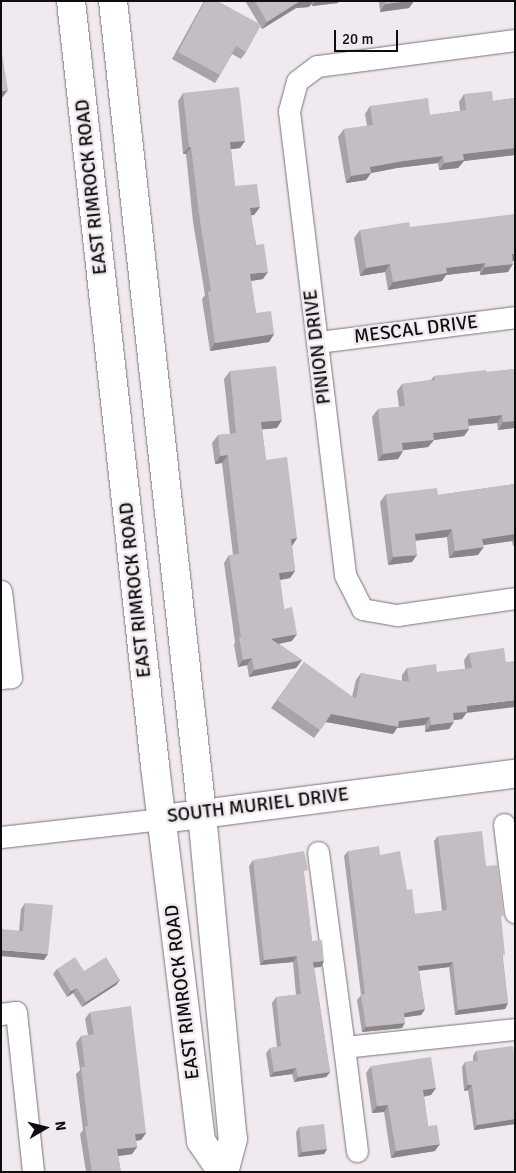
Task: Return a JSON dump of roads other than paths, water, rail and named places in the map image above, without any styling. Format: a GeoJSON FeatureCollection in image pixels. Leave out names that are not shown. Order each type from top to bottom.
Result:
{"type":"FeatureCollection","features":[{"type":"Feature","properties":{"kind":"main road","name":"EAST RIMROCK ROAD"},"geometry":{"type":"LineString","coordinates":[[71,1],[162,819],[201,1141],[223,1172]]}},
{"type":"Feature","properties":{"kind":"main road","name":"EAST RIMROCK ROAD"},"geometry":{"type":"LineString","coordinates":[[113,1],[202,814],[233,1139],[223,1172]]}},
{"type":"Feature","properties":{"kind":"main road","name":"SOUTH MURIEL DRIVE"},"geometry":{"type":"LineString","coordinates":[[162,819],[515,774]]}},
{"type":"Feature","properties":{"kind":"street","name":"PINION DRIVE"},"geometry":{"type":"LineString","coordinates":[[515,40],[317,66],[297,81],[290,111],[345,575],[362,609],[397,615],[515,598]]}},
{"type":"Feature","properties":{"kind":"street","name":"MESCAL DRIVE"},"geometry":{"type":"LineString","coordinates":[[318,342],[515,317]]}},
{"type":"Feature","properties":{"kind":"street"},"geometry":{"type":"LineString","coordinates":[[1,591],[6,677]]}},
{"type":"Feature","properties":{"kind":"street","name":"SOUTH MURIEL DRIVE"},"geometry":{"type":"LineString","coordinates":[[1,837],[162,819]]}},
{"type":"Feature","properties":{"kind":"street"},"geometry":{"type":"LineString","coordinates":[[504,824],[515,912]]}},
{"type":"Feature","properties":{"kind":"street"},"geometry":{"type":"LineString","coordinates":[[318,852],[357,1151]]}},
{"type":"Feature","properties":{"kind":"street"},"geometry":{"type":"LineString","coordinates":[[9,1013],[34,1172]]}},
{"type":"Feature","properties":{"kind":"street"},"geometry":{"type":"LineString","coordinates":[[344,1047],[515,1029]]}}]}
